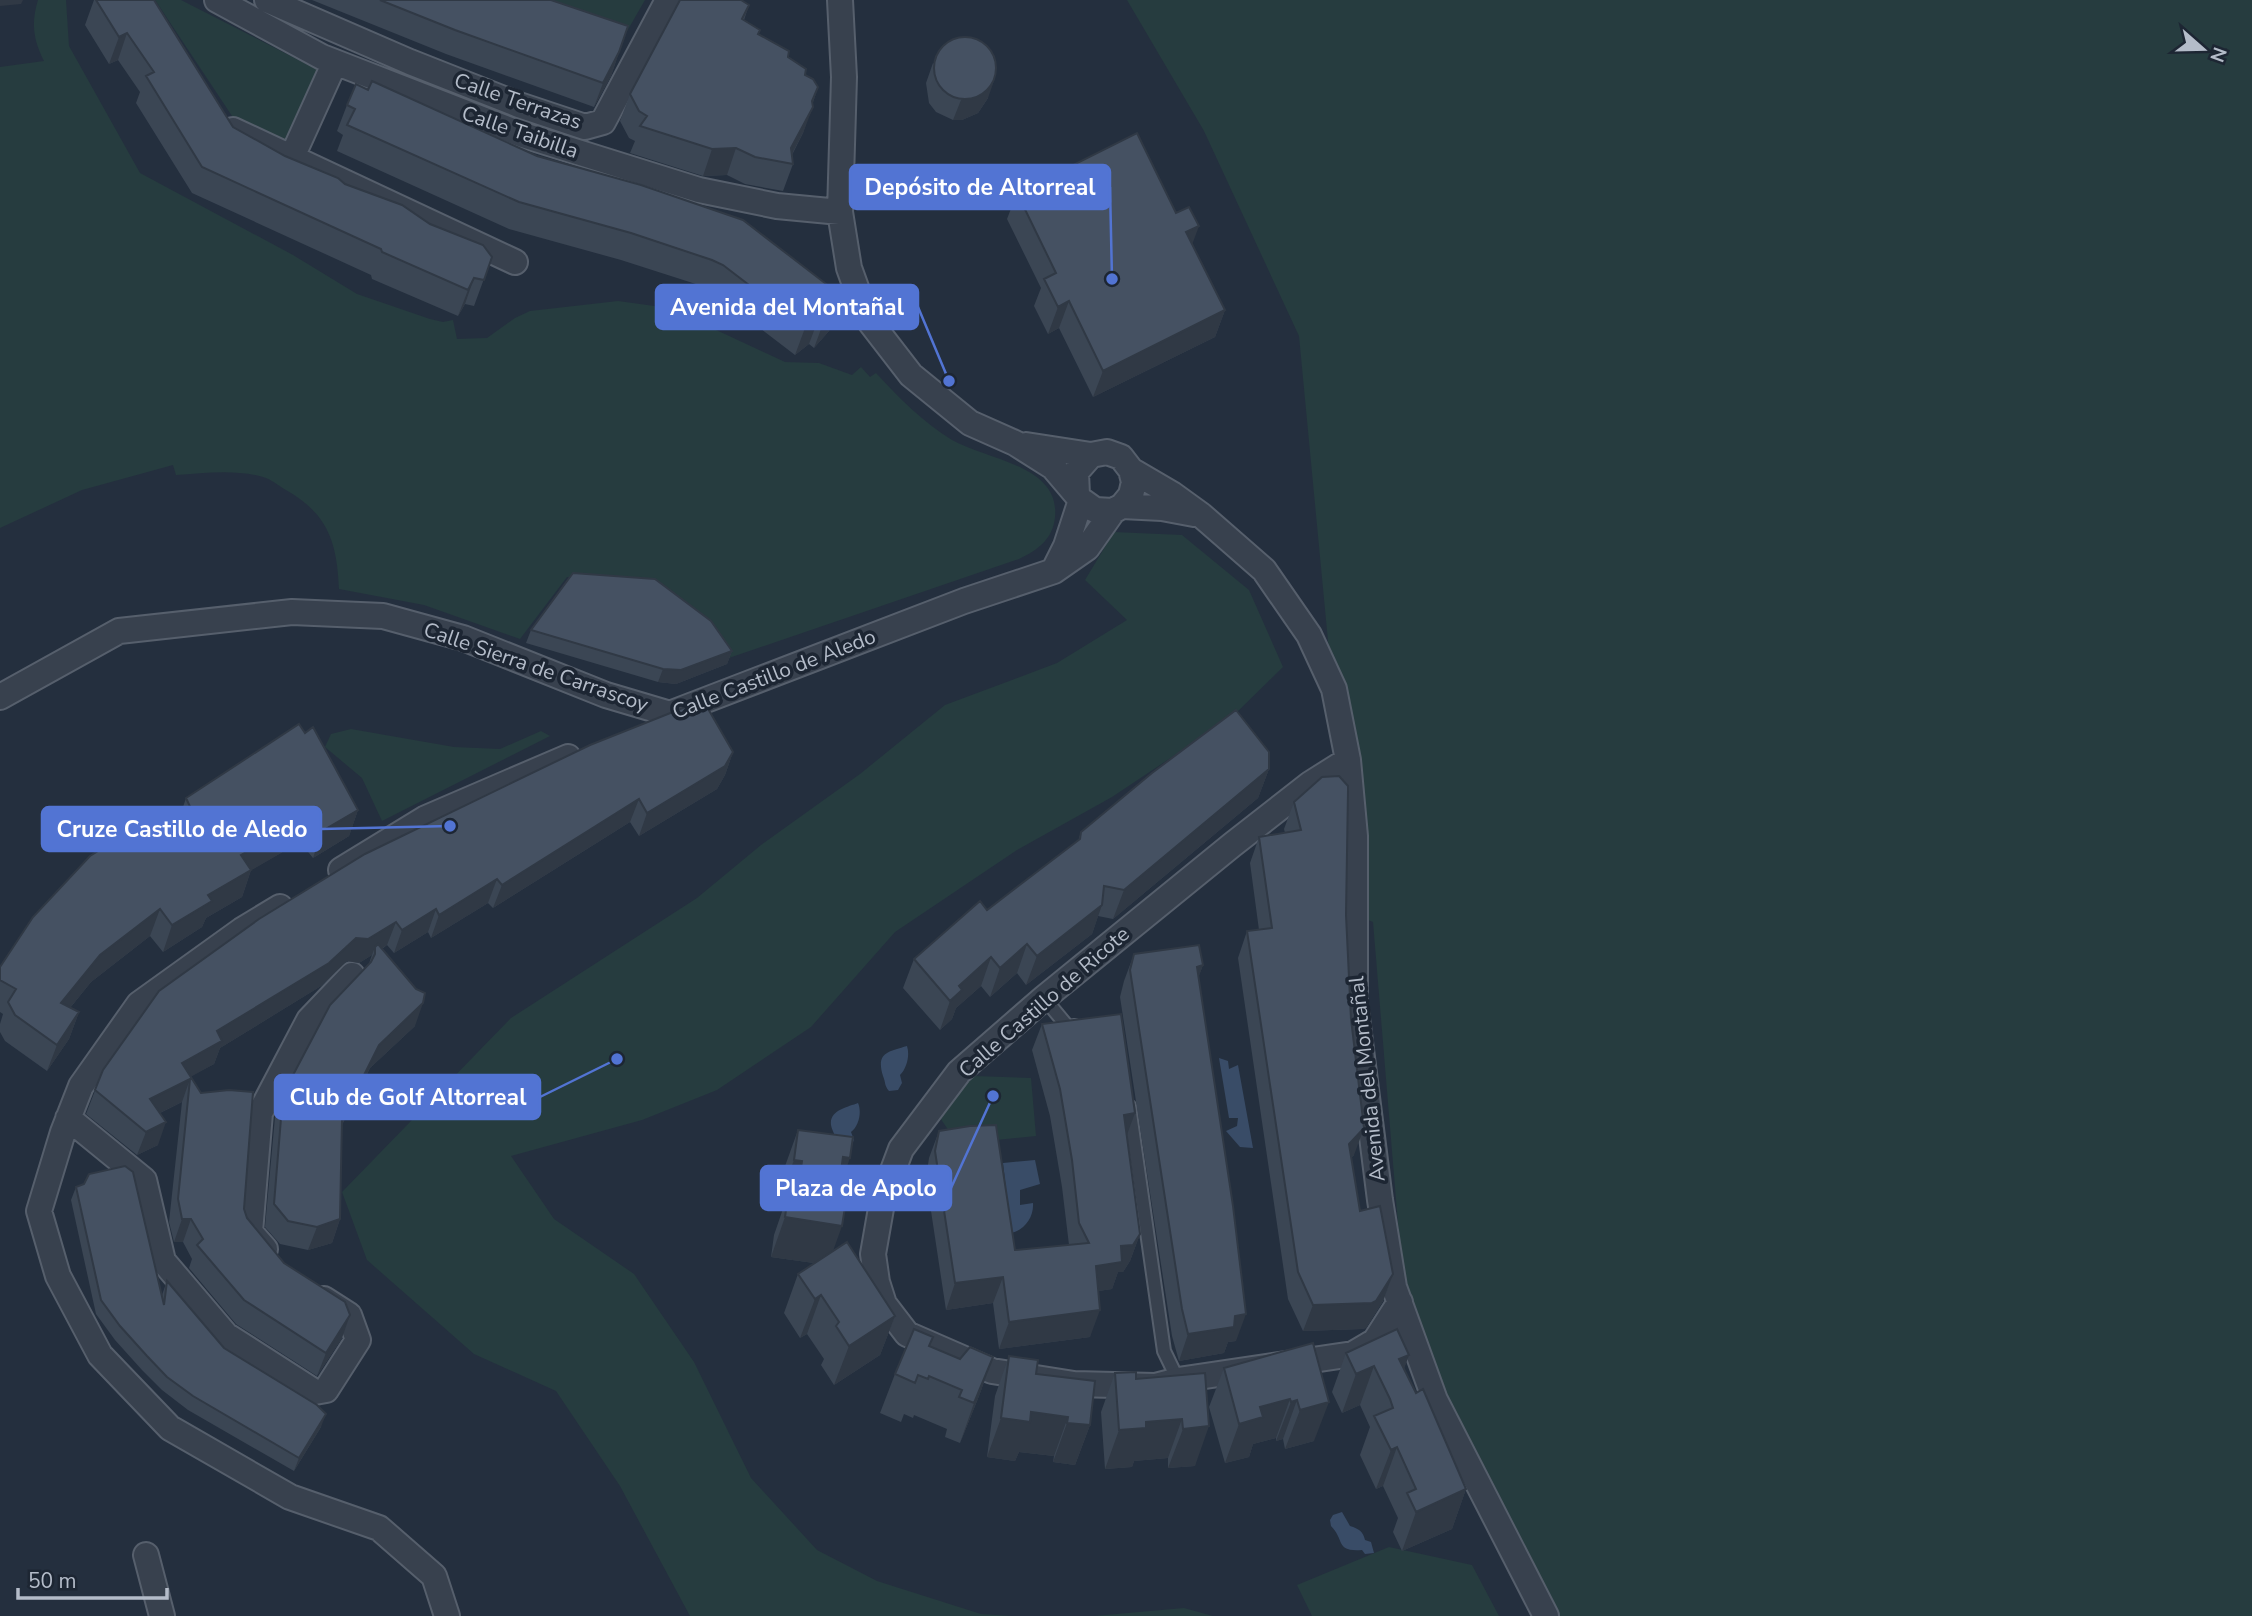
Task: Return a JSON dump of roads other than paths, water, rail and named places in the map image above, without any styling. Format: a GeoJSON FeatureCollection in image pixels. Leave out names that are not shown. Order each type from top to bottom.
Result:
{"type":"FeatureCollection","features":[{"type":"Feature","properties":{"kind":"street"},"geometry":{"type":"LineString","coordinates":[[218,0],[225,0]]}},
{"type":"Feature","properties":{"kind":"street","name":"Calle Taibilla"},"geometry":{"type":"LineString","coordinates":[[218,0],[335,62],[523,135],[699,190],[777,206],[840,212]]}},
{"type":"Feature","properties":{"kind":"street","name":"Calle Terrazas"},"geometry":{"type":"LineString","coordinates":[[267,0],[410,62],[519,105],[585,127],[603,122],[668,0]]}},
{"type":"Feature","properties":{"kind":"street"},"geometry":{"type":"LineString","coordinates":[[840,0],[844,77],[840,212],[849,268],[867,318],[911,375],[970,423],[1015,443],[1053,467],[1079,498],[1095,510],[1162,508],[1201,515]]}},
{"type":"Feature","properties":{"kind":"street"},"geometry":{"type":"LineString","coordinates":[[292,157],[335,62]]}},
{"type":"Feature","properties":{"kind":"street"},"geometry":{"type":"LineString","coordinates":[[217,115],[224,126],[515,262]]}},
{"type":"Feature","properties":{"kind":"street"},"geometry":{"type":"LineString","coordinates":[[1015,443],[1091,455],[1107,452],[1121,457],[1131,470],[1134,482],[1131,495],[1117,508]]}},
{"type":"Feature","properties":{"kind":"street"},"geometry":{"type":"LineString","coordinates":[[1054,571],[1066,546],[1079,498],[1076,472],[1091,455]]}},
{"type":"Feature","properties":{"kind":"street","name":"Avenida del Montañal"},"geometry":{"type":"LineString","coordinates":[[1131,470],[1201,515],[1264,570],[1309,635],[1334,689],[1348,760],[1354,836],[1355,1002],[1394,1287],[1435,1400],[1546,1616]]}},
{"type":"Feature","properties":{"kind":"street","name":"Calle Castillo de Aledo"},"geometry":{"type":"LineString","coordinates":[[632,730],[964,601],[1054,571],[1087,548],[1117,508]]}},
{"type":"Feature","properties":{"kind":"street","name":"Calle Sierra de Carrascoy"},"geometry":{"type":"LineString","coordinates":[[0,697],[120,631],[292,612],[383,616],[463,638],[606,695],[670,714]]}},
{"type":"Feature","properties":{"kind":"street"},"geometry":{"type":"LineString","coordinates":[[323,881],[426,818],[593,747]]}},
{"type":"Feature","properties":{"kind":"street","name":"Calle Castillo de Ricote"},"geometry":{"type":"LineString","coordinates":[[1348,760],[1310,784],[1241,837],[1044,998],[959,1072],[901,1149],[883,1197],[873,1254],[877,1282],[884,1304],[907,1334],[992,1371],[1074,1384],[1155,1386],[1178,1380],[1353,1354],[1375,1341],[1399,1302]]}},
{"type":"Feature","properties":{"kind":"street"},"geometry":{"type":"LineString","coordinates":[[300,895],[242,930],[139,1004],[81,1086],[68,1118],[40,1210],[58,1276],[100,1355],[170,1428],[290,1497],[379,1528],[434,1576],[447,1616]]}},
{"type":"Feature","properties":{"kind":"street"},"geometry":{"type":"LineString","coordinates":[[279,1267],[250,1232],[260,1113],[309,1020],[352,975]]}},
{"type":"Feature","properties":{"kind":"street"},"geometry":{"type":"LineString","coordinates":[[68,1118],[144,1180],[163,1261],[226,1335],[314,1392],[326,1390],[358,1340],[348,1315],[307,1289]]}},
{"type":"Feature","properties":{"kind":"street"},"geometry":{"type":"LineString","coordinates":[[146,1555],[162,1616]]}},
{"type":"Feature","properties":{"kind":"lane"},"geometry":{"type":"LineString","coordinates":[[1044,998],[1068,1027],[1089,1024]]}},
{"type":"Feature","properties":{"kind":"lane"},"geometry":{"type":"LineString","coordinates":[[1127,1091],[1164,1351],[1178,1380]]}},
{"type":"Feature","properties":{"kind":"water"},"geometry":{"type":"Polygon","coordinates":[[[907,1046],[907,1061],[900,1075],[902,1083],[898,1090],[889,1091],[881,1068],[882,1058],[889,1052],[907,1046]]]}},
{"type":"Feature","properties":{"kind":"water"},"geometry":{"type":"Polygon","coordinates":[[[1219,1058],[1228,1061],[1229,1069],[1238,1065],[1253,1148],[1240,1147],[1226,1131],[1237,1126],[1238,1118],[1229,1118],[1219,1058]]]}},
{"type":"Feature","properties":{"kind":"water"},"geometry":{"type":"Polygon","coordinates":[[[858,1103],[859,1119],[851,1132],[854,1140],[850,1148],[836,1143],[831,1120],[840,1110],[858,1103]]]}},
{"type":"Feature","properties":{"kind":"water"},"geometry":{"type":"Polygon","coordinates":[[[1035,1160],[1040,1184],[1020,1190],[1020,1205],[1033,1203],[1032,1213],[1024,1226],[1011,1233],[1003,1163],[1035,1160]]]}},
{"type":"Feature","properties":{"kind":"water"},"geometry":{"type":"Polygon","coordinates":[[[1342,1512],[1350,1526],[1371,1542],[1374,1553],[1365,1554],[1362,1550],[1344,1547],[1330,1520],[1333,1515],[1342,1512]]]}},
{"type":"Feature","properties":{"kind":"place","name":"Depósito de Altorreal"},"geometry":{"type":"Point","coordinates":[1112,279]}},
{"type":"Feature","properties":{"kind":"place","name":"Avenida del Montañal"},"geometry":{"type":"Point","coordinates":[949,381]}},
{"type":"Feature","properties":{"kind":"place","name":"Cruze Castillo de Aledo"},"geometry":{"type":"Point","coordinates":[450,826]}},
{"type":"Feature","properties":{"kind":"place","name":"Club de Golf Altorreal"},"geometry":{"type":"Point","coordinates":[617,1059]}},
{"type":"Feature","properties":{"kind":"place","name":"Plaza de Apolo"},"geometry":{"type":"Point","coordinates":[993,1096]}}]}
